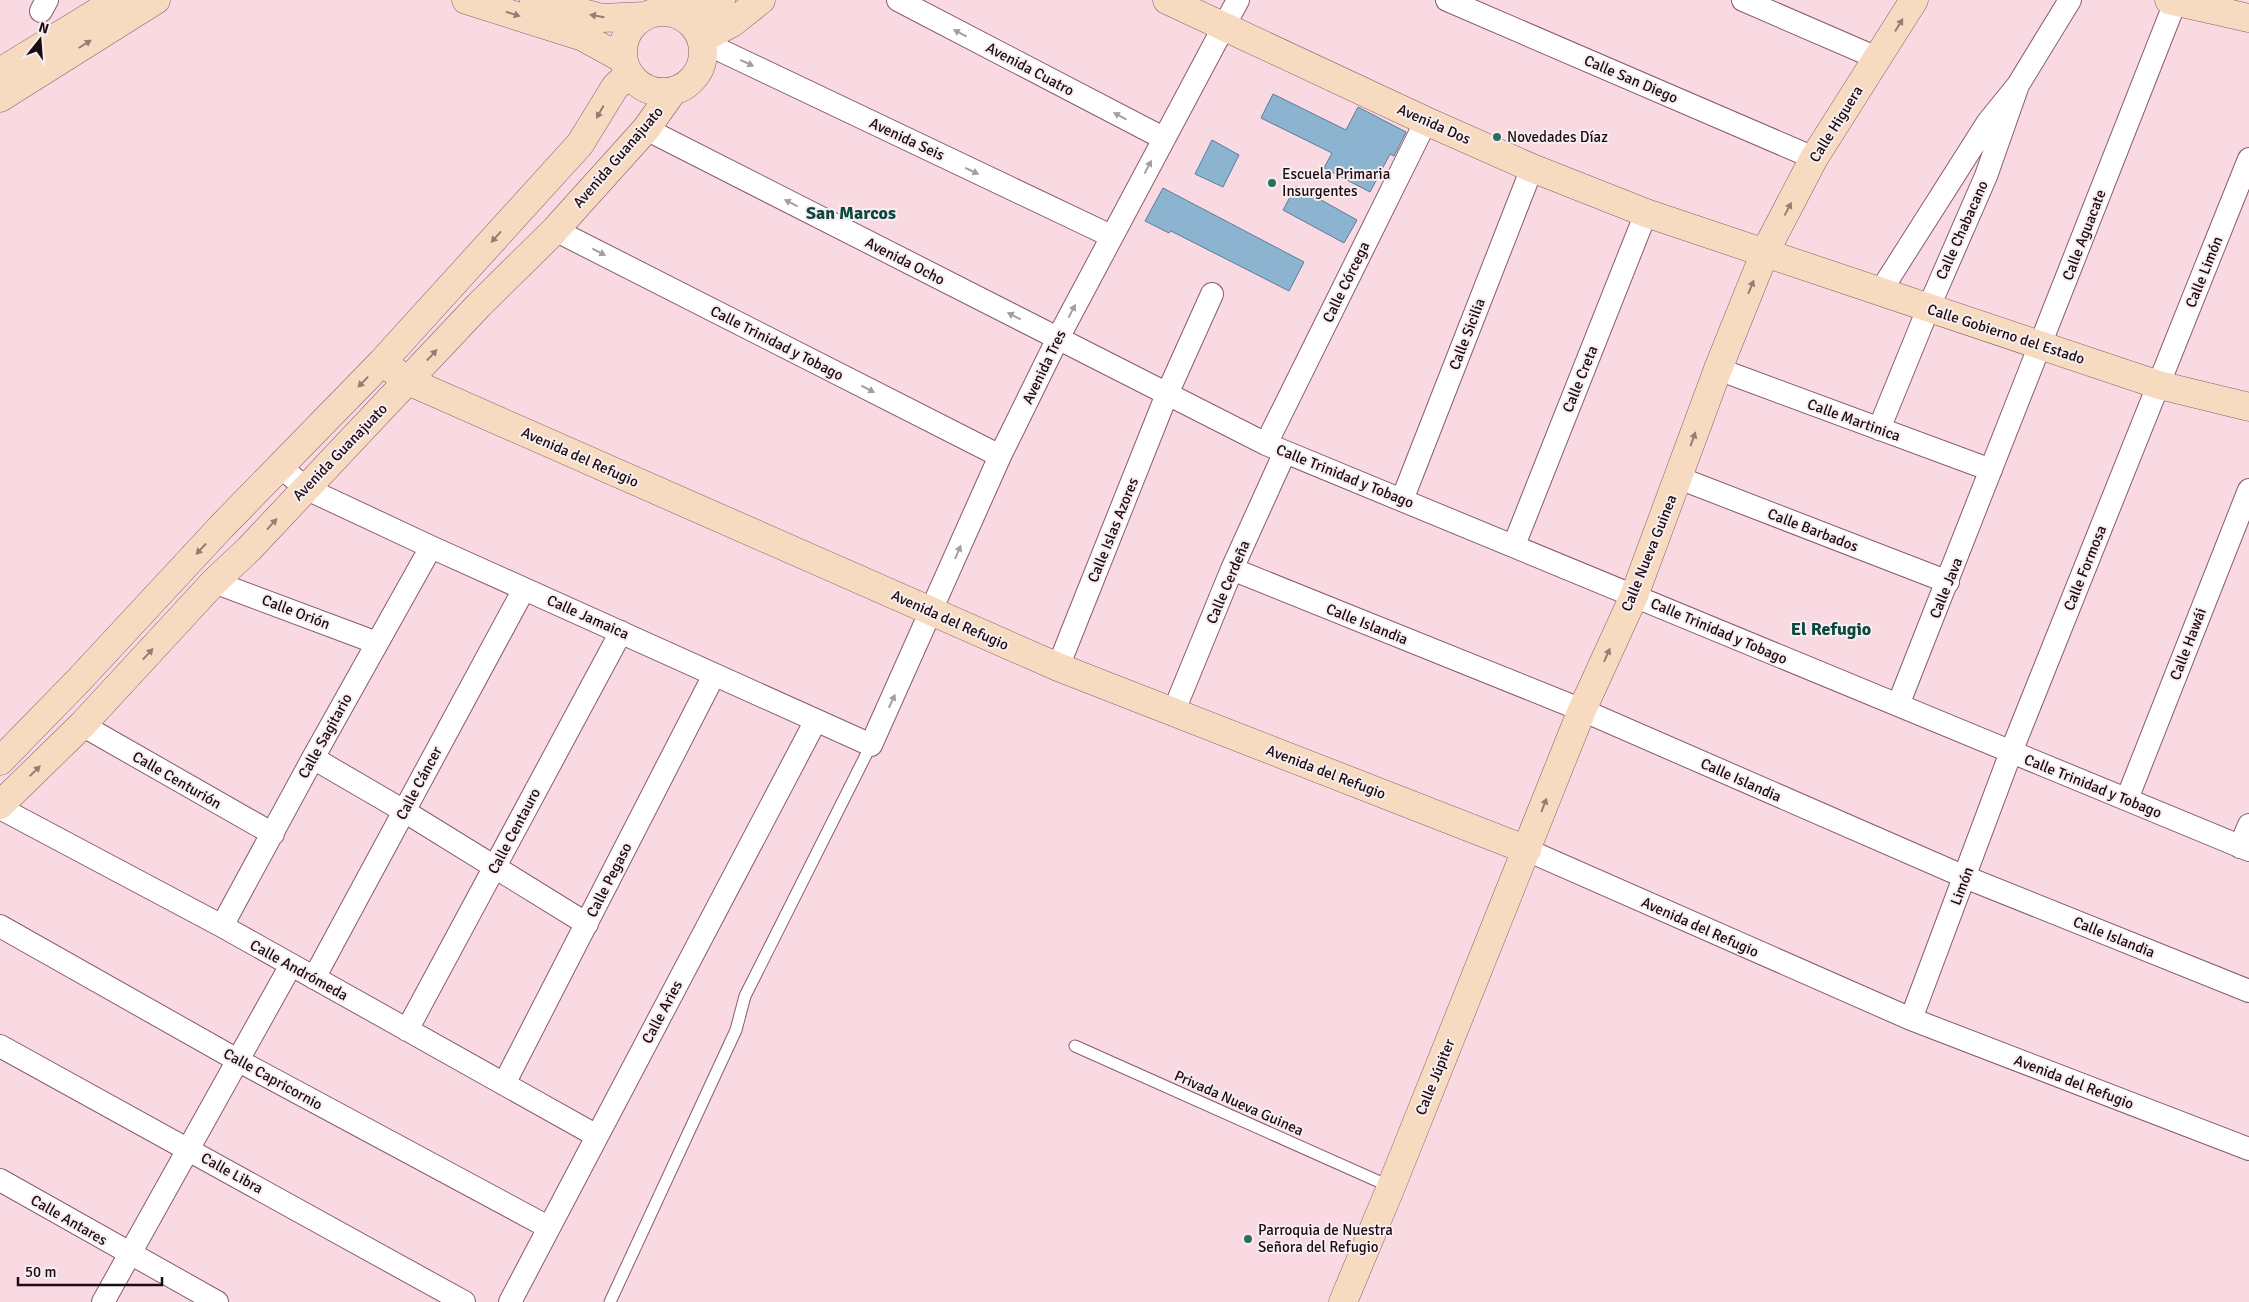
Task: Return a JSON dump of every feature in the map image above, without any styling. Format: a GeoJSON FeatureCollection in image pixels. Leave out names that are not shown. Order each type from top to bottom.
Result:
{"type":"FeatureCollection","features":[{"type":"Feature","properties":{"kind":"street"},"geometry":{"type":"LineString","coordinates":[[0,72],[117,0]]}},
{"type":"Feature","properties":{"kind":"street"},"geometry":{"type":"LineString","coordinates":[[0,98],[156,0]]}},
{"type":"Feature","properties":{"kind":"street"},"geometry":{"type":"LineString","coordinates":[[466,0],[584,37],[626,66],[641,86],[648,90],[673,92],[687,85],[698,73],[703,58],[702,41],[690,22],[679,15],[662,12],[646,16],[602,18],[534,0]]}},
{"type":"Feature","properties":{"kind":"street"},"geometry":{"type":"LineString","coordinates":[[679,15],[722,0]]}},
{"type":"Feature","properties":{"kind":"street"},"geometry":{"type":"LineString","coordinates":[[702,41],[732,23],[761,0]]}},
{"type":"Feature","properties":{"kind":"street","name":"Avenida Cuatro"},"geometry":{"type":"LineString","coordinates":[[898,0],[1163,138]]}},
{"type":"Feature","properties":{"kind":"street","name":"Avenida Dos"},"geometry":{"type":"LineString","coordinates":[[1167,0],[1426,121],[1532,168],[1646,213],[1765,252]]}},
{"type":"Feature","properties":{"kind":"street","name":"Avenida Tres"},"geometry":{"type":"LineString","coordinates":[[871,745],[1000,456],[1058,338],[1238,0]]}},
{"type":"Feature","properties":{"kind":"street","name":"Calle San Diego"},"geometry":{"type":"LineString","coordinates":[[1446,0],[1814,158]]}},
{"type":"Feature","properties":{"kind":"street"},"geometry":{"type":"LineString","coordinates":[[1743,0],[1877,58]]}},
{"type":"Feature","properties":{"kind":"street","name":"Calle Higuera"},"geometry":{"type":"LineString","coordinates":[[1765,252],[1814,158],[1914,0]]}},
{"type":"Feature","properties":{"kind":"street","name":"Calle Chabacano"},"geometry":{"type":"LineString","coordinates":[[1880,292],[1988,122],[2018,85],[2070,0]]}},
{"type":"Feature","properties":{"kind":"street"},"geometry":{"type":"LineString","coordinates":[[2174,0],[2249,18]]}},
{"type":"Feature","properties":{"kind":"street","name":"Calle Aguacate"},"geometry":{"type":"LineString","coordinates":[[1991,470],[2174,0]]}},
{"type":"Feature","properties":{"kind":"street"},"geometry":{"type":"LineString","coordinates":[[0,761],[80,680],[222,526],[382,362],[580,144],[626,66],[622,50],[627,34],[632,26],[646,16]]}},
{"type":"Feature","properties":{"kind":"street","name":"Avenida Seis"},"geometry":{"type":"LineString","coordinates":[[702,41],[1111,236]]}},
{"type":"Feature","properties":{"kind":"street","name":"Calle Chabacano"},"geometry":{"type":"LineString","coordinates":[[1879,429],[1928,309],[1986,176],[2018,85]]}},
{"type":"Feature","properties":{"kind":"street","name":"Avenida Guanajuato"},"geometry":{"type":"LineString","coordinates":[[0,806],[82,725],[214,582],[249,549],[480,304],[555,230],[646,129],[673,92]]}},
{"type":"Feature","properties":{"kind":"street","name":"Calle Córcega"},"geometry":{"type":"LineString","coordinates":[[1276,448],[1426,121]]}},
{"type":"Feature","properties":{"kind":"street","name":"Avenida Ocho"},"geometry":{"type":"LineString","coordinates":[[646,129],[1058,338]]}},
{"type":"Feature","properties":{"kind":"street","name":"Calle Limón"},"geometry":{"type":"LineString","coordinates":[[2159,385],[2249,159]]}},
{"type":"Feature","properties":{"kind":"street","name":"Calle Sicilia"},"geometry":{"type":"LineString","coordinates":[[1402,500],[1532,168]]}},
{"type":"Feature","properties":{"kind":"street","name":"Calle Creta"},"geometry":{"type":"LineString","coordinates":[[1514,545],[1646,213]]}},
{"type":"Feature","properties":{"kind":"street","name":"Calle Trinidad y Tobago"},"geometry":{"type":"LineString","coordinates":[[555,230],[1000,456]]}},
{"type":"Feature","properties":{"kind":"street","name":"Calle Gobierno del Estado"},"geometry":{"type":"LineString","coordinates":[[1765,252],[1928,309],[2159,385],[2249,407]]}},
{"type":"Feature","properties":{"kind":"street","name":"Calle Nueva Guinea"},"geometry":{"type":"LineString","coordinates":[[1527,850],[1582,710],[1634,596],[1718,369],[1765,252]]}},
{"type":"Feature","properties":{"kind":"street","name":"Calle Islas Azores"},"geometry":{"type":"LineString","coordinates":[[1058,667],[1167,394],[1212,294]]}},
{"type":"Feature","properties":{"kind":"street","name":"Calle Trinidad y Tobago"},"geometry":{"type":"LineString","coordinates":[[1058,338],[1276,448],[2245,848]]}},
{"type":"Feature","properties":{"kind":"street","name":"Avenida del Refugio"},"geometry":{"type":"LineString","coordinates":[[382,362],[408,381],[1058,667],[1527,850],[1911,1020],[2249,1149]]}},
{"type":"Feature","properties":{"kind":"street","name":"Calle Martinica"},"geometry":{"type":"LineString","coordinates":[[1718,369],[1991,470]]}},
{"type":"Feature","properties":{"kind":"street","name":"Calle Formosa"},"geometry":{"type":"LineString","coordinates":[[2011,752],[2159,385]]}},
{"type":"Feature","properties":{"kind":"street","name":"Calle Cerdeña"},"geometry":{"type":"LineString","coordinates":[[1173,712],[1232,570],[1276,448]]}},
{"type":"Feature","properties":{"kind":"street","name":"Calle Jamaica"},"geometry":{"type":"LineString","coordinates":[[281,467],[305,488],[815,722],[871,745]]}},
{"type":"Feature","properties":{"kind":"street","name":"Calle Java"},"geometry":{"type":"LineString","coordinates":[[1898,706],[1991,470]]}},
{"type":"Feature","properties":{"kind":"street","name":"Calle Barbados"},"geometry":{"type":"LineString","coordinates":[[1679,478],[1948,582]]}},
{"type":"Feature","properties":{"kind":"street","name":"Calle Hawái"},"geometry":{"type":"LineString","coordinates":[[2127,799],[2249,490]]}},
{"type":"Feature","properties":{"kind":"street"},"geometry":{"type":"LineString","coordinates":[[222,526],[249,549]]}},
{"type":"Feature","properties":{"kind":"street","name":"Calle Sagitario"},"geometry":{"type":"LineString","coordinates":[[222,926],[431,547]]}},
{"type":"Feature","properties":{"kind":"street","name":"Calle Islandia"},"geometry":{"type":"LineString","coordinates":[[1232,570],[1582,710],[1965,878],[2249,991]]}},
{"type":"Feature","properties":{"kind":"street","name":"Calle Orión"},"geometry":{"type":"LineString","coordinates":[[214,582],[377,643]]}},
{"type":"Feature","properties":{"kind":"street","name":"Calle Cáncer"},"geometry":{"type":"LineString","coordinates":[[314,978],[524,589]]}},
{"type":"Feature","properties":{"kind":"street","name":"Calle Centauro"},"geometry":{"type":"LineString","coordinates":[[407,1030],[621,632]]}},
{"type":"Feature","properties":{"kind":"street","name":"Calle Pegaso"},"geometry":{"type":"LineString","coordinates":[[504,1084],[714,675]]}},
{"type":"Feature","properties":{"kind":"street","name":"Calle Aries"},"geometry":{"type":"LineString","coordinates":[[510,1302],[815,722]]}},
{"type":"Feature","properties":{"kind":"street","name":"Calle Centurión"},"geometry":{"type":"LineString","coordinates":[[82,725],[273,834]]}},
{"type":"Feature","properties":{"kind":"street","name":"Limón"},"geometry":{"type":"LineString","coordinates":[[1911,1020],[2011,752]]}},
{"type":"Feature","properties":{"kind":"street"},"geometry":{"type":"LineString","coordinates":[[313,758],[404,811],[587,924]]}},
{"type":"Feature","properties":{"kind":"street","name":"Calle Andrómeda"},"geometry":{"type":"LineString","coordinates":[[0,806],[222,926],[597,1136]]}},
{"type":"Feature","properties":{"kind":"street"},"geometry":{"type":"LineString","coordinates":[[2245,848],[2249,825]]}},
{"type":"Feature","properties":{"kind":"street","name":"Calle Júpiter"},"geometry":{"type":"LineString","coordinates":[[1343,1302],[1527,850]]}},
{"type":"Feature","properties":{"kind":"street","name":"Calle Capricornio"},"geometry":{"type":"LineString","coordinates":[[0,926],[239,1060],[548,1227]]}},
{"type":"Feature","properties":{"kind":"street"},"geometry":{"type":"LineString","coordinates":[[103,1302],[291,965]]}},
{"type":"Feature","properties":{"kind":"street","name":"Calle Libra"},"geometry":{"type":"LineString","coordinates":[[0,1046],[464,1302]]}},
{"type":"Feature","properties":{"kind":"street","name":"Calle Antares"},"geometry":{"type":"LineString","coordinates":[[0,1180],[130,1255],[217,1302]]}},
{"type":"Feature","properties":{"kind":"lane"},"geometry":{"type":"LineString","coordinates":[[610,1302],[736,1030],[745,996],[871,745]]}},
{"type":"Feature","properties":{"kind":"lane","name":"Privada Nueva Guinea"},"geometry":{"type":"LineString","coordinates":[[1075,1046],[1391,1187]]}},
{"type":"Feature","properties":{"kind":"building"},"geometry":{"type":"Polygon","coordinates":[[[1273,94],[1346,130],[1358,107],[1406,132],[1394,156],[1390,154],[1370,192],[1324,168],[1332,153],[1261,118],[1273,94]]]}},
{"type":"Feature","properties":{"kind":"building"},"geometry":{"type":"Polygon","coordinates":[[[1212,140],[1239,155],[1223,187],[1195,174],[1212,140]]]}},
{"type":"Feature","properties":{"kind":"building"},"geometry":{"type":"Polygon","coordinates":[[[1296,186],[1357,220],[1344,243],[1283,210],[1296,186]]]}},
{"type":"Feature","properties":{"kind":"building"},"geometry":{"type":"Polygon","coordinates":[[[1163,188],[1304,262],[1289,291],[1171,231],[1169,233],[1145,221],[1163,188]]]}},
{"type":"Feature","properties":{"kind":"place","name":"Novedades Díaz"},"geometry":{"type":"Point","coordinates":[1497,137]}},
{"type":"Feature","properties":{"kind":"place","name":"Escuela Primaria Insurgentes"},"geometry":{"type":"Point","coordinates":[1272,183]}},
{"type":"Feature","properties":{"kind":"place","name":"Parroquia de Nuestra Señora del Refugio"},"geometry":{"type":"Point","coordinates":[1248,1239]}},
{"type":"Feature","properties":{"kind":"district","name":"San Marcos"},"geometry":{"type":"Point","coordinates":[851,213]}},
{"type":"Feature","properties":{"kind":"district","name":"El Refugio"},"geometry":{"type":"Point","coordinates":[1831,629]}}]}
